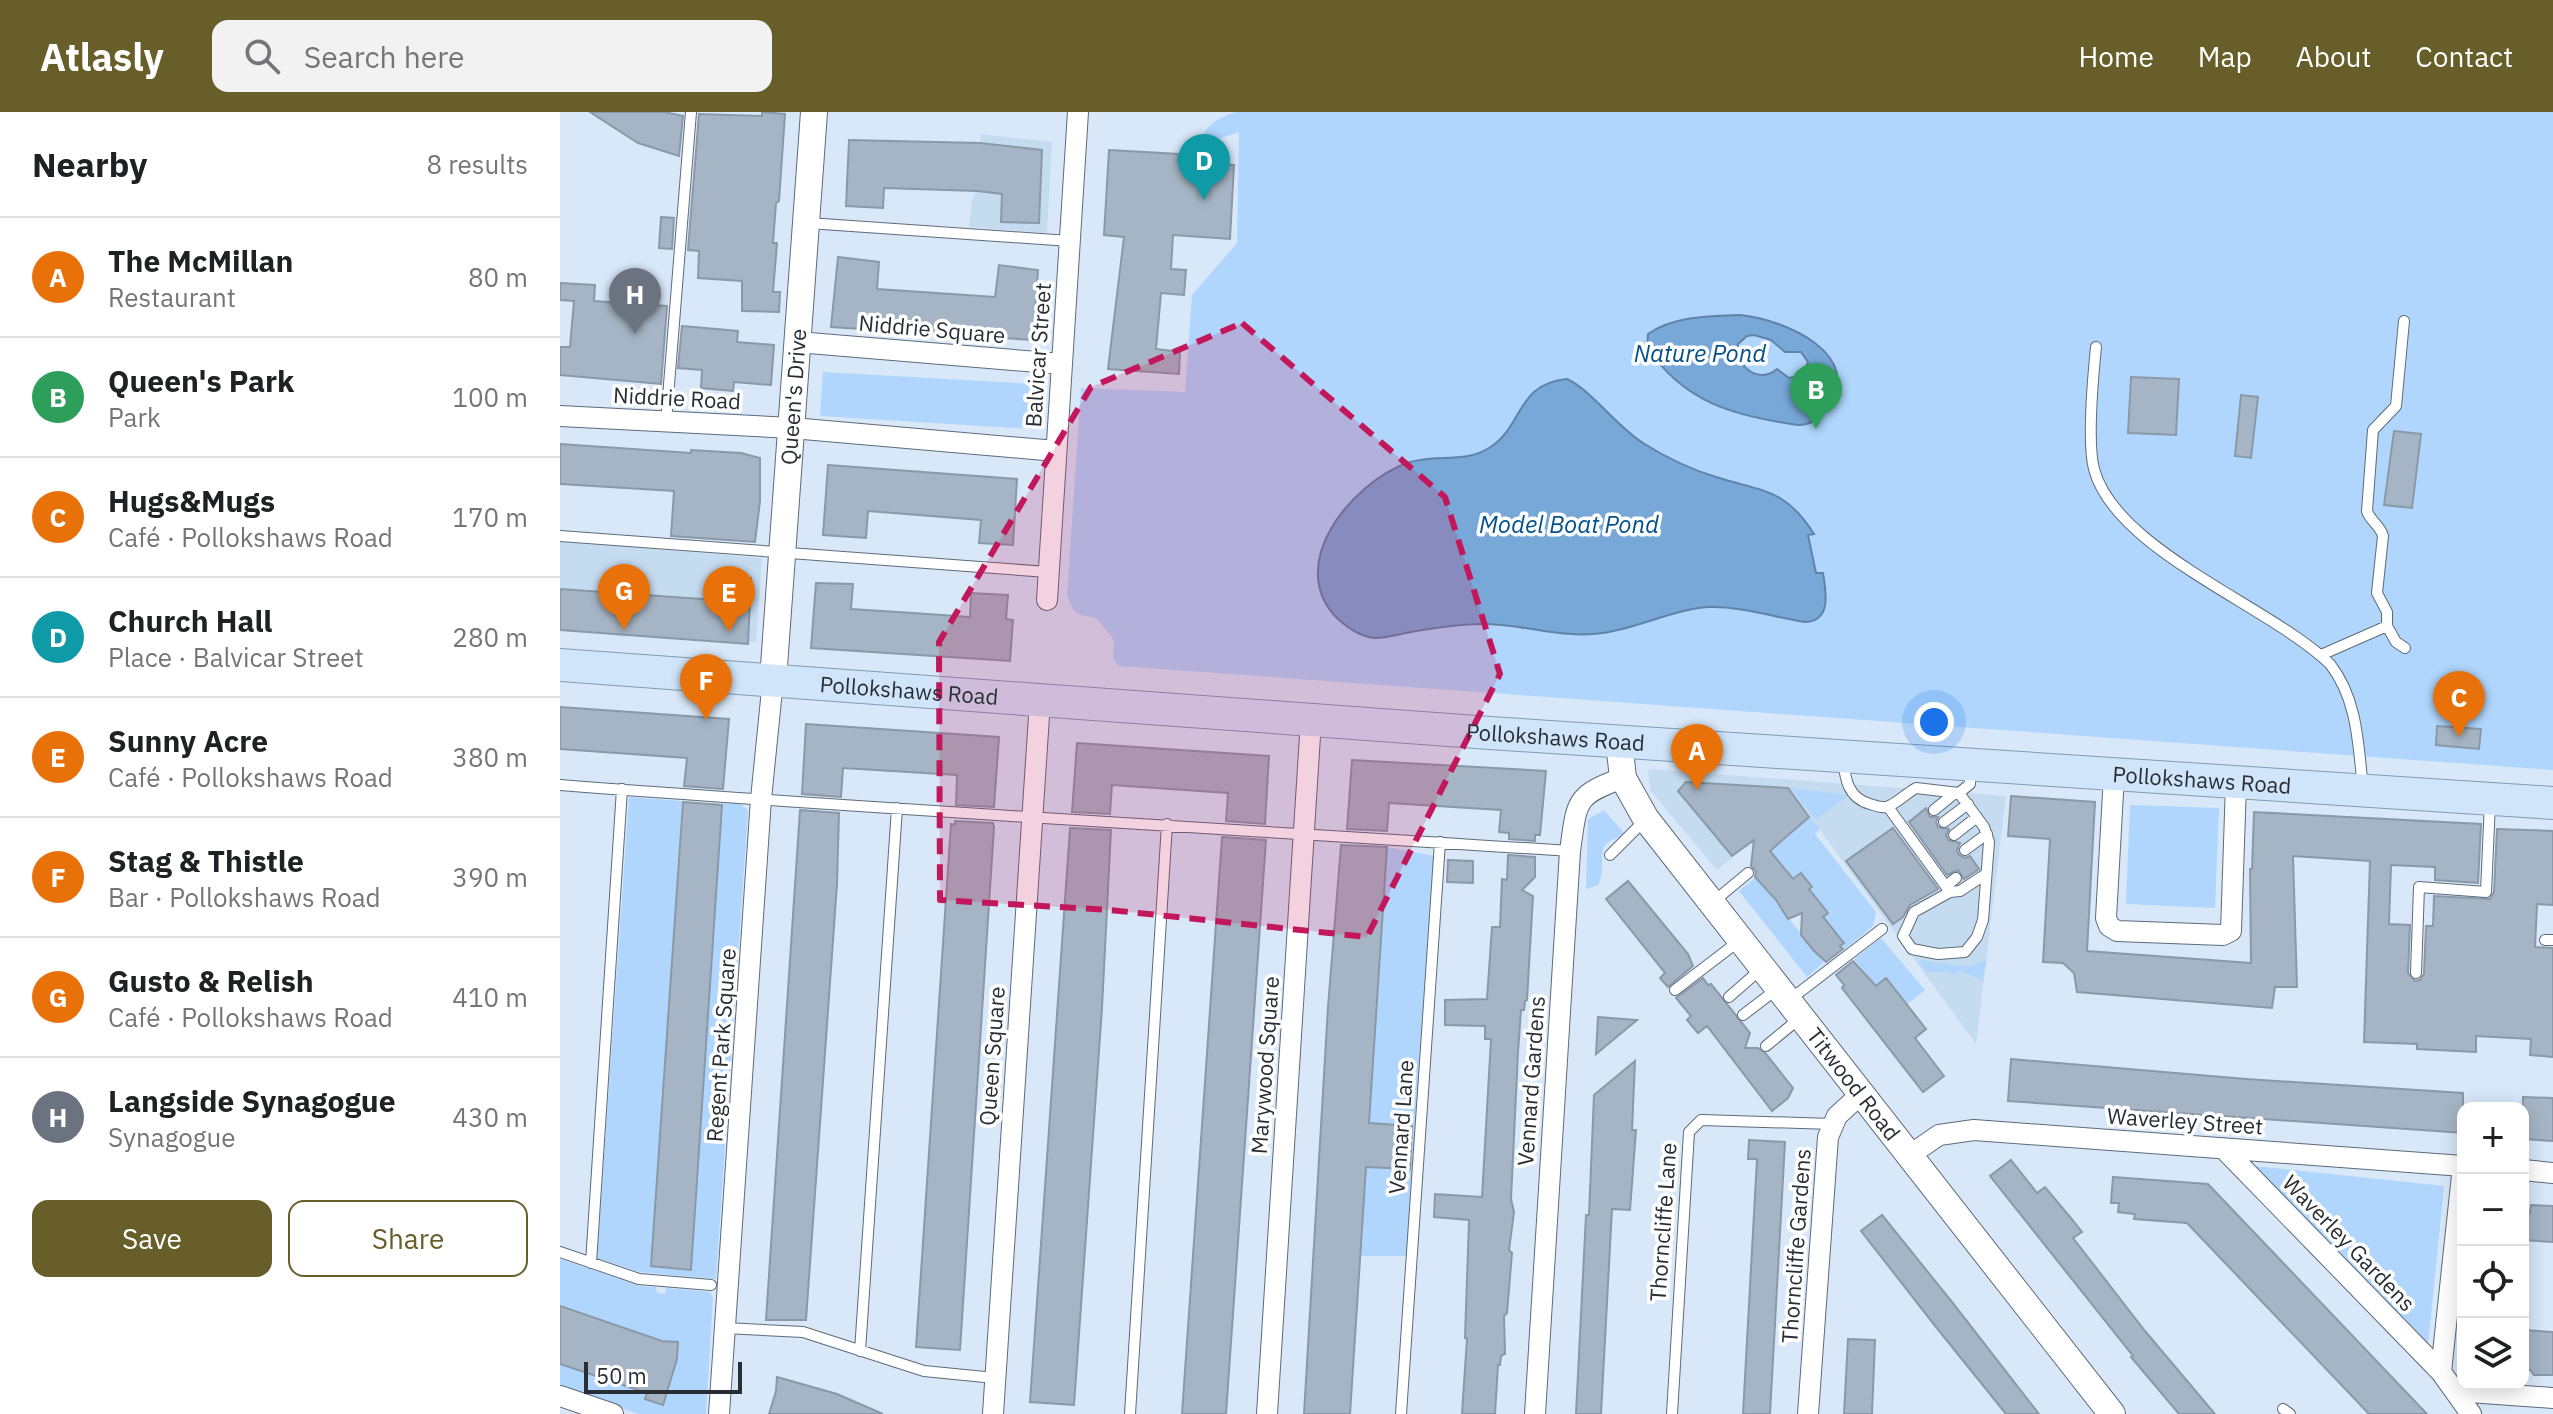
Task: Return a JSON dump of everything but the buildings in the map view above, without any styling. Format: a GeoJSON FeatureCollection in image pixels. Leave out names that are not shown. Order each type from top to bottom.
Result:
{"type":"FeatureCollection","features":[{"type":"Feature","properties":{"kind":"main road","name":"Pollokshaws Road"},"geometry":{"type":"LineString","coordinates":[[560,665],[1843,757],[1961,784],[2114,775],[2553,803]]}},
{"type":"Feature","properties":{"kind":"street","name":"Queen's Drive"},"geometry":{"type":"LineString","coordinates":[[773,680],[814,112]]}},
{"type":"Feature","properties":{"kind":"street","name":"Balvicar Street"},"geometry":{"type":"LineString","coordinates":[[1047,600],[1078,112]]}},
{"type":"Feature","properties":{"kind":"street","name":"Niddrie Square"},"geometry":{"type":"LineString","coordinates":[[797,342],[1062,364]]}},
{"type":"Feature","properties":{"kind":"street","name":"Niddrie Road"},"geometry":{"type":"LineString","coordinates":[[560,416],[792,428]]}},
{"type":"Feature","properties":{"kind":"street"},"geometry":{"type":"LineString","coordinates":[[792,428],[1056,451]]}},
{"type":"Feature","properties":{"kind":"street","name":"Regent Park Square"},"geometry":{"type":"LineString","coordinates":[[719,1414],[761,799],[773,680]]}},
{"type":"Feature","properties":{"kind":"street","name":"Queen Square"},"geometry":{"type":"LineString","coordinates":[[993,1414],[1040,701]]}},
{"type":"Feature","properties":{"kind":"street","name":"Marywood Square"},"geometry":{"type":"LineString","coordinates":[[1267,1414],[1311,720]]}},
{"type":"Feature","properties":{"kind":"street","name":"Titwood Road"},"geometry":{"type":"LineString","coordinates":[[1619,742],[1623,778],[1646,819],[2112,1414]]}},
{"type":"Feature","properties":{"kind":"street"},"geometry":{"type":"LineString","coordinates":[[2114,775],[2106,918],[2109,926],[2117,931],[2229,933],[2233,924],[2236,784]]}},
{"type":"Feature","properties":{"kind":"street","name":"Vennard Gardens"},"geometry":{"type":"LineString","coordinates":[[1535,1414],[1570,851],[1580,801],[1588,793],[1623,778]]}},
{"type":"Feature","properties":{"kind":"street","name":"Thorncliffe Gardens"},"geometry":{"type":"LineString","coordinates":[[1808,1414],[1825,1158],[1832,1124],[1843,1109],[1861,1094]]}},
{"type":"Feature","properties":{"kind":"street","name":"Waverley Street"},"geometry":{"type":"LineString","coordinates":[[1910,1155],[1939,1135],[1974,1130],[2457,1166]]}},
{"type":"Feature","properties":{"kind":"street","name":"Waverley Gardens"},"geometry":{"type":"LineString","coordinates":[[2223,1148],[2441,1372],[2471,1414]]}},
{"type":"Feature","properties":{"kind":"street"},"geometry":{"type":"LineString","coordinates":[[2529,1171],[2553,1173]]}},
{"type":"Feature","properties":{"kind":"street","name":"Waverley Gardens"},"geometry":{"type":"LineString","coordinates":[[2441,1372],[2462,1174]]}},
{"type":"Feature","properties":{"kind":"street"},"geometry":{"type":"LineString","coordinates":[[2455,1391],[2549,1403]]}},
{"type":"Feature","properties":{"kind":"street"},"geometry":{"type":"LineString","coordinates":[[560,1396],[613,1414]]}},
{"type":"Feature","properties":{"kind":"lane"},"geometry":{"type":"LineString","coordinates":[[666,422],[691,112]]}},
{"type":"Feature","properties":{"kind":"lane"},"geometry":{"type":"LineString","coordinates":[[806,223],[1070,241]]}},
{"type":"Feature","properties":{"kind":"lane"},"geometry":{"type":"LineString","coordinates":[[2404,321],[2396,406],[2373,430],[2367,511],[2383,536],[2377,593],[2387,612],[2387,626],[2396,642],[2405,648]]}},
{"type":"Feature","properties":{"kind":"lane"},"geometry":{"type":"LineString","coordinates":[[2096,347],[2092,452],[2095,471],[2105,494],[2146,540],[2321,655],[2338,675],[2354,712],[2364,790]]}},
{"type":"Feature","properties":{"kind":"lane"},"geometry":{"type":"LineString","coordinates":[[560,536],[1048,572]]}},
{"type":"Feature","properties":{"kind":"lane"},"geometry":{"type":"LineString","coordinates":[[2321,655],[2387,626]]}},
{"type":"Feature","properties":{"kind":"lane"},"geometry":{"type":"LineString","coordinates":[[1843,757],[1845,780],[1852,792],[1863,802],[1888,807],[1920,841],[1951,885],[1960,891],[1986,874]]}},
{"type":"Feature","properties":{"kind":"lane"},"geometry":{"type":"LineString","coordinates":[[1888,807],[1916,788],[1961,784]]}},
{"type":"Feature","properties":{"kind":"lane"},"geometry":{"type":"LineString","coordinates":[[1951,885],[1914,912],[1903,936],[1912,949],[1938,954],[1965,952],[1977,937],[1983,920],[1989,853],[1987,834],[1968,804],[1961,784]]}},
{"type":"Feature","properties":{"kind":"lane"},"geometry":{"type":"LineString","coordinates":[[1934,810],[1961,784]]}},
{"type":"Feature","properties":{"kind":"lane"},"geometry":{"type":"LineString","coordinates":[[560,785],[1167,824],[1303,836],[1570,851]]}},
{"type":"Feature","properties":{"kind":"lane"},"geometry":{"type":"LineString","coordinates":[[591,1263],[622,789]]}},
{"type":"Feature","properties":{"kind":"lane"},"geometry":{"type":"LineString","coordinates":[[2416,973],[2419,887],[2486,892],[2490,800]]}},
{"type":"Feature","properties":{"kind":"lane"},"geometry":{"type":"LineString","coordinates":[[1944,822],[1968,804]]}},
{"type":"Feature","properties":{"kind":"lane"},"geometry":{"type":"LineString","coordinates":[[860,1351],[897,808]]}},
{"type":"Feature","properties":{"kind":"lane"},"geometry":{"type":"LineString","coordinates":[[1954,835],[1977,817]]}},
{"type":"Feature","properties":{"kind":"lane"},"geometry":{"type":"LineString","coordinates":[[1610,855],[1646,819]]}},
{"type":"Feature","properties":{"kind":"lane"},"geometry":{"type":"LineString","coordinates":[[1130,1414],[1167,824]]}},
{"type":"Feature","properties":{"kind":"lane"},"geometry":{"type":"LineString","coordinates":[[1965,850],[1987,834]]}},
{"type":"Feature","properties":{"kind":"lane","name":"Vennard Lane"},"geometry":{"type":"LineString","coordinates":[[1401,1414],[1440,842]]}},
{"type":"Feature","properties":{"kind":"lane"},"geometry":{"type":"LineString","coordinates":[[1976,863],[1989,853]]}},
{"type":"Feature","properties":{"kind":"lane"},"geometry":{"type":"LineString","coordinates":[[1712,903],[1748,873]]}},
{"type":"Feature","properties":{"kind":"lane"},"geometry":{"type":"LineString","coordinates":[[1743,1015],[1882,929]]}},
{"type":"Feature","properties":{"kind":"lane"},"geometry":{"type":"LineString","coordinates":[[1675,990],[1741,940]]}},
{"type":"Feature","properties":{"kind":"lane"},"geometry":{"type":"LineString","coordinates":[[1729,997],[1783,993]]}},
{"type":"Feature","properties":{"kind":"lane"},"geometry":{"type":"LineString","coordinates":[[1766,1046],[1783,993]]}},
{"type":"Feature","properties":{"kind":"lane","name":"Thorncliffe Lane"},"geometry":{"type":"LineString","coordinates":[[1672,1414],[1689,1132],[1701,1120],[1832,1124]]}},
{"type":"Feature","properties":{"kind":"lane"},"geometry":{"type":"LineString","coordinates":[[560,1252],[639,1279],[711,1285]]}},
{"type":"Feature","properties":{"kind":"lane"},"geometry":{"type":"LineString","coordinates":[[725,1328],[803,1332],[924,1371],[995,1378]]}},
{"type":"Feature","properties":{"kind":"highlighted area"},"geometry":{"type":"Polygon","coordinates":[[[1242,323],[1445,497],[1500,674],[1367,937],[1110,910],[940,900],[939,642],[1091,387],[1242,323]]]}},
{"type":"Feature","properties":{"kind":"shaded area"},"geometry":{"type":"Polygon","coordinates":[[[1236,112],[2553,112],[2553,770],[1119,666],[1113,659],[1114,641],[1111,636],[1096,618],[1073,610],[1067,595],[1081,388],[1185,392],[1192,295],[1237,243],[1239,132],[1200,145],[1213,123],[1236,112]]]}},
{"type":"Feature","properties":{"kind":"shaded area"},"geometry":{"type":"Polygon","coordinates":[[[981,134],[1052,142],[1047,233],[969,227],[972,200],[977,191],[981,134]]]}},
{"type":"Feature","properties":{"kind":"shaded area"},"geometry":{"type":"Polygon","coordinates":[[[823,372],[1035,384],[1032,429],[820,416],[823,372]]]}},
{"type":"Feature","properties":{"kind":"shaded area"},"geometry":{"type":"Polygon","coordinates":[[[560,541],[762,558],[756,642],[560,630],[560,541]]]}},
{"type":"Feature","properties":{"kind":"shaded area"},"geometry":{"type":"Polygon","coordinates":[[[1648,769],[2006,796],[1976,1044],[1807,812],[1785,829],[1778,820],[1717,870],[1650,790],[1648,769]]]}},
{"type":"Feature","properties":{"kind":"shaded area"},"geometry":{"type":"Polygon","coordinates":[[[1790,788],[1849,795],[1816,820],[1790,788]]]}},
{"type":"Feature","properties":{"kind":"shaded area"},"geometry":{"type":"Polygon","coordinates":[[[629,797],[682,801],[652,1266],[691,1269],[722,803],[741,804],[748,810],[716,1279],[639,1272],[597,1258],[629,797]]]}},
{"type":"Feature","properties":{"kind":"shaded area"},"geometry":{"type":"Polygon","coordinates":[[[2130,805],[2219,808],[2215,908],[2126,904],[2130,805]]]}},
{"type":"Feature","properties":{"kind":"shaded area"},"geometry":{"type":"Polygon","coordinates":[[[1604,810],[1624,833],[1606,844],[1598,885],[1586,889],[1588,819],[1604,810]]]}},
{"type":"Feature","properties":{"kind":"shaded area"},"geometry":{"type":"Polygon","coordinates":[[[1806,812],[1820,829],[1815,834],[1876,912],[1873,926],[1845,949],[1823,917],[1828,913],[1822,905],[1817,909],[1770,850],[1786,828],[1806,812]]]}},
{"type":"Feature","properties":{"kind":"shaded area"},"geometry":{"type":"Polygon","coordinates":[[[1387,847],[1435,856],[1408,1256],[1360,1256],[1387,847]]]}},
{"type":"Feature","properties":{"kind":"shaded area"},"geometry":{"type":"Polygon","coordinates":[[[1755,878],[1766,887],[1822,959],[1823,963],[1807,977],[1739,891],[1755,878]]]}},
{"type":"Feature","properties":{"kind":"shaded area"},"geometry":{"type":"Polygon","coordinates":[[[1881,938],[1925,990],[1896,1013],[1902,997],[1886,978],[1876,986],[1854,959],[1881,938]]]}},
{"type":"Feature","properties":{"kind":"shaded area"},"geometry":{"type":"Polygon","coordinates":[[[1919,960],[1969,967],[1987,960],[1982,981],[1961,971],[1953,975],[1948,972],[1926,972],[1919,960]]]}},
{"type":"Feature","properties":{"kind":"shaded area"},"geometry":{"type":"Polygon","coordinates":[[[2254,1166],[2444,1186],[2428,1346],[2254,1166]]]}},
{"type":"Feature","properties":{"kind":"shaded area"},"geometry":{"type":"Polygon","coordinates":[[[560,1259],[640,1286],[656,1287],[657,1293],[665,1294],[666,1288],[710,1292],[713,1298],[706,1414],[639,1414],[560,1388],[560,1364],[647,1393],[678,1342],[664,1341],[662,1355],[644,1341],[646,1335],[628,1329],[625,1335],[602,1328],[604,1321],[560,1306],[560,1259]]]}},
{"type":"Feature","properties":{"kind":"water","name":"Nature Pond"},"geometry":{"type":"Polygon","coordinates":[[[1740,315],[1798,332],[1829,357],[1837,373],[1836,391],[1819,417],[1810,423],[1798,425],[1753,417],[1713,404],[1677,382],[1647,347],[1648,334],[1669,324],[1692,318],[1740,315]],[[1754,335],[1747,336],[1738,344],[1744,366],[1756,374],[1763,375],[1777,369],[1789,378],[1803,375],[1808,362],[1801,352],[1785,352],[1771,340],[1754,335]]]}},
{"type":"Feature","properties":{"kind":"water","name":"Model Boat Pond"},"geometry":{"type":"Polygon","coordinates":[[[1567,379],[1585,391],[1633,436],[1660,453],[1706,474],[1760,489],[1793,508],[1814,534],[1808,535],[1816,573],[1823,573],[1825,589],[1825,604],[1820,617],[1805,622],[1745,610],[1709,607],[1603,633],[1573,634],[1474,624],[1375,638],[1355,632],[1338,619],[1323,598],[1318,575],[1321,551],[1331,528],[1346,507],[1365,488],[1407,463],[1469,456],[1489,448],[1509,429],[1529,397],[1538,389],[1567,379]]]}},
{"type":"Feature","properties":{"kind":"place","name":"Church Hall"},"geometry":{"type":"Point","coordinates":[1204,200]}},
{"type":"Feature","properties":{"kind":"place","name":"Langside Synagogue"},"geometry":{"type":"Point","coordinates":[635,334]}},
{"type":"Feature","properties":{"kind":"place","name":"Queen's Park"},"geometry":{"type":"Point","coordinates":[1816,429]}},
{"type":"Feature","properties":{"kind":"place","name":"Gusto & Relish"},"geometry":{"type":"Point","coordinates":[624,630]}},
{"type":"Feature","properties":{"kind":"place","name":"Sunny Acre"},"geometry":{"type":"Point","coordinates":[729,632]}},
{"type":"Feature","properties":{"kind":"place","name":"Stag & Thistle"},"geometry":{"type":"Point","coordinates":[706,720]}},
{"type":"Feature","properties":{"kind":"place","name":"Hugs&Mugs"},"geometry":{"type":"Point","coordinates":[2459,737]}},
{"type":"Feature","properties":{"kind":"place","name":"The McMillan"},"geometry":{"type":"Point","coordinates":[1697,790]}}]}
